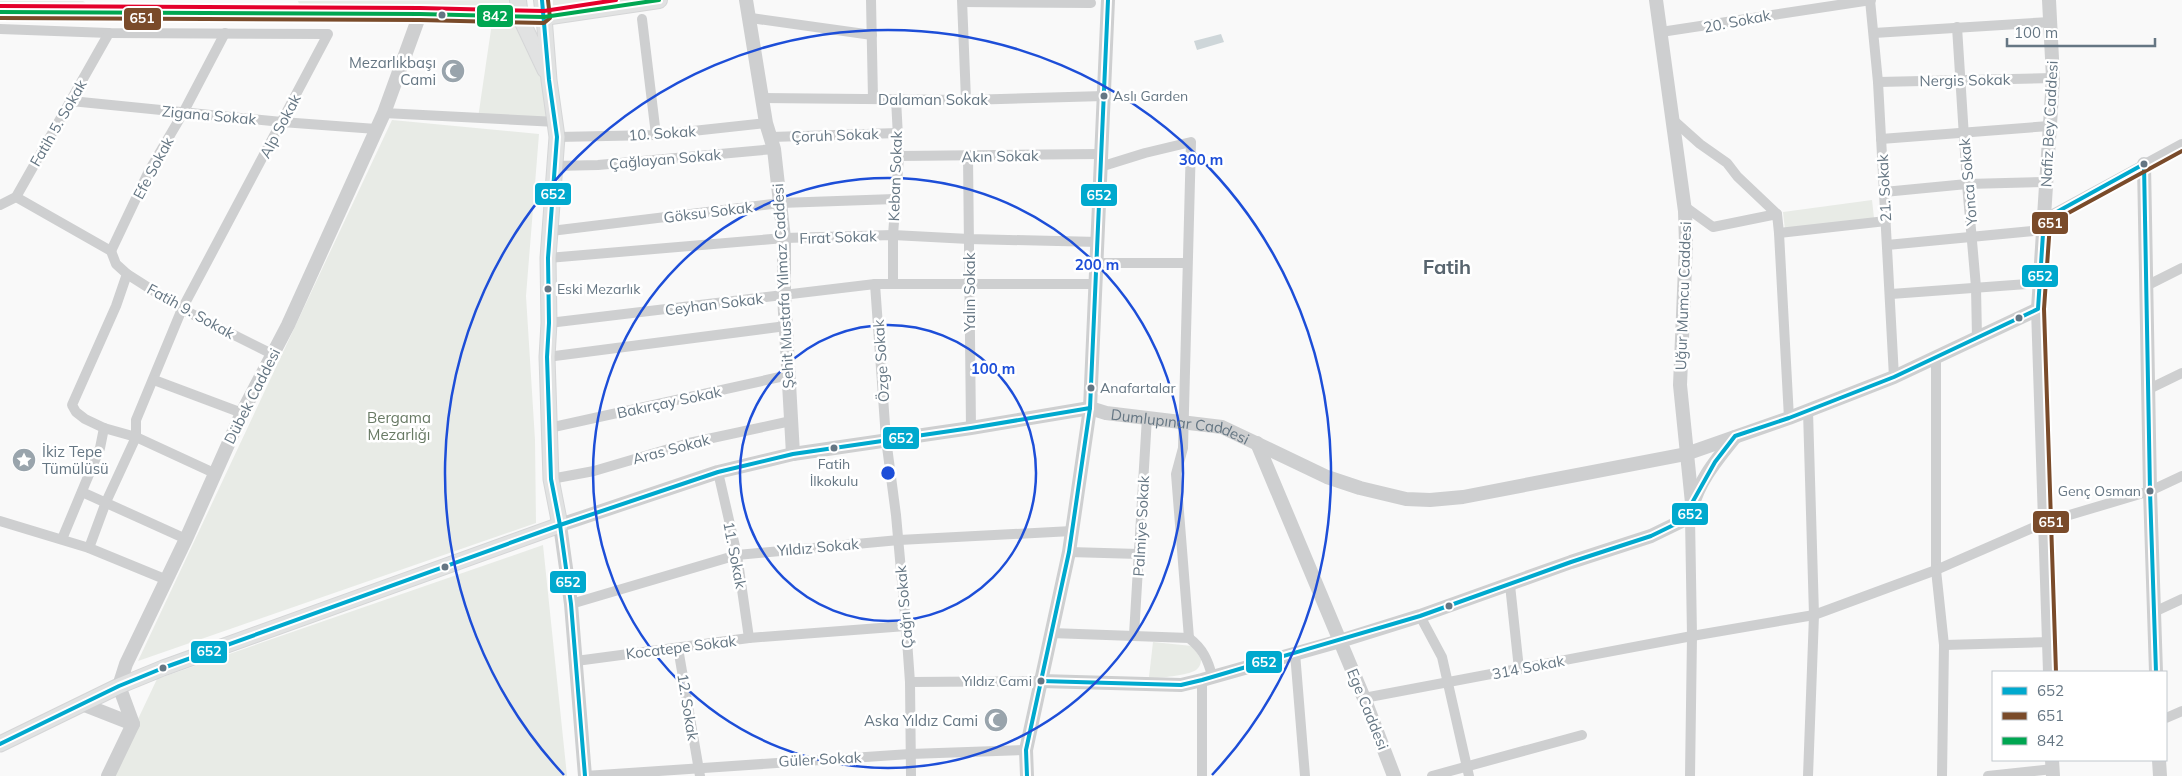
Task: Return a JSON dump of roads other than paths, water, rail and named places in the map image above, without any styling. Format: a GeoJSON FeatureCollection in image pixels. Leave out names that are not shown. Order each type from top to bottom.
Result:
{"type":"FeatureCollection","features":[{"type":"Feature","properties":{"kind":"main road"},"geometry":{"type":"LineString","coordinates":[[518,0],[520,16],[549,80]]}},
{"type":"Feature","properties":{"kind":"main road"},"geometry":{"type":"LineString","coordinates":[[542,0],[549,80],[557,130],[548,258],[549,323],[547,357],[551,479],[560,524]]}},
{"type":"Feature","properties":{"kind":"main road"},"geometry":{"type":"LineString","coordinates":[[0,12],[420,14],[544,17],[659,0]]}},
{"type":"Feature","properties":{"kind":"main road","name":"Dumlupınar Caddesi"},"geometry":{"type":"LineString","coordinates":[[0,744],[119,686],[163,668],[560,524]]}},
{"type":"Feature","properties":{"kind":"street","name":"Şehit Mustafa Yılmaz Caddesi"},"geometry":{"type":"LineString","coordinates":[[746,0],[751,18],[766,122],[773,143],[784,238],[784,295],[793,454]]}},
{"type":"Feature","properties":{"kind":"street"},"geometry":{"type":"LineString","coordinates":[[871,0],[873,99]]}},
{"type":"Feature","properties":{"kind":"street","name":"Uğur Mumcu Caddesi"},"geometry":{"type":"LineString","coordinates":[[1656,0],[1684,206],[1686,244],[1680,385],[1692,503]]}},
{"type":"Feature","properties":{"kind":"street","name":"20. Sokak"},"geometry":{"type":"LineString","coordinates":[[1661,32],[1704,27],[1854,1],[1871,0]]}},
{"type":"Feature","properties":{"kind":"street","name":"21. Sokak"},"geometry":{"type":"LineString","coordinates":[[1871,0],[1891,294],[1894,377]]}},
{"type":"Feature","properties":{"kind":"street","name":"Nafiz Bey Caddesi"},"geometry":{"type":"LineString","coordinates":[[2049,0],[2053,78],[2038,310],[2050,671]]}},
{"type":"Feature","properties":{"kind":"street"},"geometry":{"type":"LineString","coordinates":[[966,100],[962,1],[1091,3]]}},
{"type":"Feature","properties":{"kind":"street"},"geometry":{"type":"LineString","coordinates":[[1027,776],[1026,750],[1069,552],[1090,408],[1099,242],[1100,161],[1112,1]]}},
{"type":"Feature","properties":{"kind":"street","name":"Dübek Caddesi"},"geometry":{"type":"LineString","coordinates":[[119,686],[126,664],[186,539],[214,473],[242,413],[288,325],[384,113],[420,14]]}},
{"type":"Feature","properties":{"kind":"street"},"geometry":{"type":"LineString","coordinates":[[642,18],[656,135]]}},
{"type":"Feature","properties":{"kind":"street"},"geometry":{"type":"LineString","coordinates":[[751,18],[872,35]]}},
{"type":"Feature","properties":{"kind":"street"},"geometry":{"type":"LineString","coordinates":[[1874,33],[2050,22]]}},
{"type":"Feature","properties":{"kind":"street","name":"Yonca Sokak"},"geometry":{"type":"LineString","coordinates":[[1958,27],[1967,184],[1976,287],[1977,338]]}},
{"type":"Feature","properties":{"kind":"street"},"geometry":{"type":"LineString","coordinates":[[0,40],[3,29],[109,33],[224,33]]}},
{"type":"Feature","properties":{"kind":"street","name":"Fatih 5. Sokak"},"geometry":{"type":"LineString","coordinates":[[16,197],[109,33]]}},
{"type":"Feature","properties":{"kind":"street","name":"Efe Sokak"},"geometry":{"type":"LineString","coordinates":[[111,251],[149,170],[183,113],[224,33]]}},
{"type":"Feature","properties":{"kind":"street","name":"Alp Sokak"},"geometry":{"type":"LineString","coordinates":[[89,548],[106,502],[136,437],[136,420],[182,309],[328,34],[224,33]]}},
{"type":"Feature","properties":{"kind":"street","name":"Nergis Sokak"},"geometry":{"type":"LineString","coordinates":[[1878,82],[2053,78]]}},
{"type":"Feature","properties":{"kind":"street","name":"Dalaman Sokak"},"geometry":{"type":"LineString","coordinates":[[762,98],[966,100],[1104,96]]}},
{"type":"Feature","properties":{"kind":"street","name":"Keban Sokak"},"geometry":{"type":"LineString","coordinates":[[893,283],[893,235],[899,156],[896,99]]}},
{"type":"Feature","properties":{"kind":"street","name":"Zigana Sokak"},"geometry":{"type":"LineString","coordinates":[[71,101],[183,113],[376,129]]}},
{"type":"Feature","properties":{"kind":"street","name":"10. Sokak"},"geometry":{"type":"LineString","coordinates":[[384,113],[557,130],[656,135],[766,122]]}},
{"type":"Feature","properties":{"kind":"street"},"geometry":{"type":"LineString","coordinates":[[1672,119],[1700,144],[1727,163],[1737,176],[1777,214],[1789,418]]}},
{"type":"Feature","properties":{"kind":"street"},"geometry":{"type":"LineString","coordinates":[[1881,139],[2049,126]]}},
{"type":"Feature","properties":{"kind":"street","name":"Çoruh Sokak"},"geometry":{"type":"LineString","coordinates":[[773,143],[898,133]]}},
{"type":"Feature","properties":{"kind":"street","name":"Akın Sokak"},"geometry":{"type":"LineString","coordinates":[[899,156],[968,156],[1100,161],[1191,142],[1187,263]]}},
{"type":"Feature","properties":{"kind":"street","name":"Çağlayan Sokak"},"geometry":{"type":"LineString","coordinates":[[555,166],[626,162],[773,143]]}},
{"type":"Feature","properties":{"kind":"street"},"geometry":{"type":"LineString","coordinates":[[1887,245],[1972,237],[2044,225],[2144,164],[2182,144]]}},
{"type":"Feature","properties":{"kind":"street","name":"Yalın Sokak"},"geometry":{"type":"LineString","coordinates":[[968,156],[971,428]]}},
{"type":"Feature","properties":{"kind":"street"},"geometry":{"type":"LineString","coordinates":[[2144,164],[2150,491],[2156,671]]}},
{"type":"Feature","properties":{"kind":"street"},"geometry":{"type":"LineString","coordinates":[[1884,192],[1967,184],[2046,182]]}},
{"type":"Feature","properties":{"kind":"street"},"geometry":{"type":"LineString","coordinates":[[0,205],[16,197]]}},
{"type":"Feature","properties":{"kind":"street","name":"Fatih 9. Sokak"},"geometry":{"type":"LineString","coordinates":[[16,197],[111,251],[116,264],[127,274],[182,309],[272,354]]}},
{"type":"Feature","properties":{"kind":"street","name":"Göksu Sokak"},"geometry":{"type":"LineString","coordinates":[[551,231],[780,203],[895,199]]}},
{"type":"Feature","properties":{"kind":"street"},"geometry":{"type":"LineString","coordinates":[[1684,206],[1713,227],[1777,214]]}},
{"type":"Feature","properties":{"kind":"street"},"geometry":{"type":"LineString","coordinates":[[1779,234],[1886,221]]}},
{"type":"Feature","properties":{"kind":"street","name":"Fırat Sokak"},"geometry":{"type":"LineString","coordinates":[[548,258],[784,238],[893,235],[1099,242]]}},
{"type":"Feature","properties":{"kind":"street"},"geometry":{"type":"LineString","coordinates":[[1098,263],[1187,263],[1183,448],[1176,474],[1189,638]]}},
{"type":"Feature","properties":{"kind":"street"},"geometry":{"type":"LineString","coordinates":[[2146,286],[2182,268]]}},
{"type":"Feature","properties":{"kind":"street"},"geometry":{"type":"LineString","coordinates":[[127,274],[116,306],[72,405],[76,412],[85,419],[104,428],[136,437],[214,473]]}},
{"type":"Feature","properties":{"kind":"street"},"geometry":{"type":"LineString","coordinates":[[1891,294],[2040,283]]}},
{"type":"Feature","properties":{"kind":"street","name":"Ceyhan Sokak"},"geometry":{"type":"LineString","coordinates":[[549,323],[875,284],[1097,284]]}},
{"type":"Feature","properties":{"kind":"street","name":"Özge Sokak"},"geometry":{"type":"LineString","coordinates":[[875,284],[886,439]]}},
{"type":"Feature","properties":{"kind":"street"},"geometry":{"type":"LineString","coordinates":[[1257,443],[1327,477],[1360,488],[1406,499],[1430,500],[1482,495],[1686,454],[1808,411],[1894,377],[2038,310]]}},
{"type":"Feature","properties":{"kind":"street"},"geometry":{"type":"LineString","coordinates":[[547,357],[786,326]]}},
{"type":"Feature","properties":{"kind":"street"},"geometry":{"type":"LineString","coordinates":[[1936,358],[1936,570],[1944,645],[1942,776]]}},
{"type":"Feature","properties":{"kind":"street"},"geometry":{"type":"LineString","coordinates":[[2148,389],[2182,373]]}},
{"type":"Feature","properties":{"kind":"street","name":"Bakırçay Sokak"},"geometry":{"type":"LineString","coordinates":[[549,428],[789,375]]}},
{"type":"Feature","properties":{"kind":"street"},"geometry":{"type":"LineString","coordinates":[[154,380],[242,413]]}},
{"type":"Feature","properties":{"kind":"street","name":"Dumlupınar Caddesi"},"geometry":{"type":"LineString","coordinates":[[560,524],[718,472],[793,454],[971,428],[1090,408],[1106,413],[1184,421],[1222,427],[1257,443],[1340,641]]}},
{"type":"Feature","properties":{"kind":"street"},"geometry":{"type":"LineString","coordinates":[[1808,411],[1814,616],[1808,776]]}},
{"type":"Feature","properties":{"kind":"street","name":"Palmiye Sokak"},"geometry":{"type":"LineString","coordinates":[[1134,635],[1147,417]]}},
{"type":"Feature","properties":{"kind":"street","name":"Aras Sokak"},"geometry":{"type":"LineString","coordinates":[[551,479],[594,471],[689,443],[791,421]]}},
{"type":"Feature","properties":{"kind":"street"},"geometry":{"type":"LineString","coordinates":[[62,539],[100,448],[104,428]]}},
{"type":"Feature","properties":{"kind":"street"},"geometry":{"type":"LineString","coordinates":[[1690,776],[1692,636],[1690,517],[1692,503],[1715,462],[1735,436]]}},
{"type":"Feature","properties":{"kind":"street","name":"Çağrı Sokak"},"geometry":{"type":"LineString","coordinates":[[886,439],[899,540],[906,626],[910,682],[911,776]]}},
{"type":"Feature","properties":{"kind":"street","name":"11. Sokak"},"geometry":{"type":"LineString","coordinates":[[718,472],[737,555],[749,638]]}},
{"type":"Feature","properties":{"kind":"street","name":"314 Sokak"},"geometry":{"type":"LineString","coordinates":[[1364,698],[1692,636],[1814,616],[1936,570],[2046,522],[2150,491],[2182,476]]}},
{"type":"Feature","properties":{"kind":"street"},"geometry":{"type":"LineString","coordinates":[[82,492],[186,539]]}},
{"type":"Feature","properties":{"kind":"street"},"geometry":{"type":"LineString","coordinates":[[910,682],[1041,681],[1181,685],[1340,641],[1420,616],[1571,562],[1651,536],[1690,517]]}},
{"type":"Feature","properties":{"kind":"street"},"geometry":{"type":"LineString","coordinates":[[0,521],[89,548],[167,580]]}},
{"type":"Feature","properties":{"kind":"street"},"geometry":{"type":"LineString","coordinates":[[560,524],[571,604],[585,776]]}},
{"type":"Feature","properties":{"kind":"street","name":"Yıldız Sokak"},"geometry":{"type":"LineString","coordinates":[[571,604],[737,555],[899,540],[1072,531]]}},
{"type":"Feature","properties":{"kind":"street"},"geometry":{"type":"LineString","coordinates":[[1069,552],[1139,554]]}},
{"type":"Feature","properties":{"kind":"street"},"geometry":{"type":"LineString","coordinates":[[1510,585],[1519,669]]}},
{"type":"Feature","properties":{"kind":"street"},"geometry":{"type":"LineString","coordinates":[[2154,612],[2182,599]]}},
{"type":"Feature","properties":{"kind":"street"},"geometry":{"type":"LineString","coordinates":[[1420,616],[1442,657],[1468,772]]}},
{"type":"Feature","properties":{"kind":"street","name":"Kocatepe Sokak"},"geometry":{"type":"LineString","coordinates":[[576,661],[749,638],[906,626]]}},
{"type":"Feature","properties":{"kind":"street"},"geometry":{"type":"LineString","coordinates":[[1052,633],[1189,638],[1200,646],[1209,662],[1202,776]]}},
{"type":"Feature","properties":{"kind":"street","name":"Ege Caddesi"},"geometry":{"type":"LineString","coordinates":[[1340,641],[1394,776]]}},
{"type":"Feature","properties":{"kind":"street"},"geometry":{"type":"LineString","coordinates":[[1944,645],[2050,642]]}},
{"type":"Feature","properties":{"kind":"street","name":"12. Sokak"},"geometry":{"type":"LineString","coordinates":[[678,648],[699,771]]}},
{"type":"Feature","properties":{"kind":"street"},"geometry":{"type":"LineString","coordinates":[[1295,653],[1305,776]]}},
{"type":"Feature","properties":{"kind":"street"},"geometry":{"type":"LineString","coordinates":[[108,776],[133,724],[119,686]]}},
{"type":"Feature","properties":{"kind":"street"},"geometry":{"type":"LineString","coordinates":[[82,704],[133,724]]}},
{"type":"Feature","properties":{"kind":"street"},"geometry":{"type":"LineString","coordinates":[[2167,718],[2182,711]]}},
{"type":"Feature","properties":{"kind":"street"},"geometry":{"type":"LineString","coordinates":[[1432,776],[1468,772],[1582,735]]}},
{"type":"Feature","properties":{"kind":"street","name":"Güler Sokak"},"geometry":{"type":"LineString","coordinates":[[585,776],[699,771],[910,754],[1026,750]]}},
{"type":"Feature","properties":{"kind":"street"},"geometry":{"type":"LineString","coordinates":[[2159,761],[2160,776]]}},
{"type":"Feature","properties":{"kind":"street"},"geometry":{"type":"LineString","coordinates":[[1988,776],[2053,768]]}},
{"type":"Feature","properties":{"kind":"place","name":"Mezarlıkbaşı Cami"},"geometry":{"type":"Point","coordinates":[453,71]}},
{"type":"Feature","properties":{"kind":"place","name":"Aslı Garden"},"geometry":{"type":"Point","coordinates":[1104,96]}},
{"type":"Feature","properties":{"kind":"place","name":"Eski Mezarlık"},"geometry":{"type":"Point","coordinates":[548,289]}},
{"type":"Feature","properties":{"kind":"place","name":"Anafartalar"},"geometry":{"type":"Point","coordinates":[1091,388]}},
{"type":"Feature","properties":{"kind":"place","name":"Fatih İlkokulu"},"geometry":{"type":"Point","coordinates":[834,448]}},
{"type":"Feature","properties":{"kind":"place","name":"İkiz Tepe Tümülüsü"},"geometry":{"type":"Point","coordinates":[24,460]}},
{"type":"Feature","properties":{"kind":"place","name":"Genç Osman"},"geometry":{"type":"Point","coordinates":[2150,491]}},
{"type":"Feature","properties":{"kind":"place","name":"Yıldız Cami"},"geometry":{"type":"Point","coordinates":[1041,681]}},
{"type":"Feature","properties":{"kind":"place","name":"Aska Yıldız Cami"},"geometry":{"type":"Point","coordinates":[996,720]}},
{"type":"Feature","properties":{"kind":"district","name":"Fatih"},"geometry":{"type":"Point","coordinates":[1447,266]}},
{"type":"Feature","properties":{"kind":"park label","name":"Bergama Mezarlığı"},"geometry":{"type":"Point","coordinates":[399,426]}}]}
